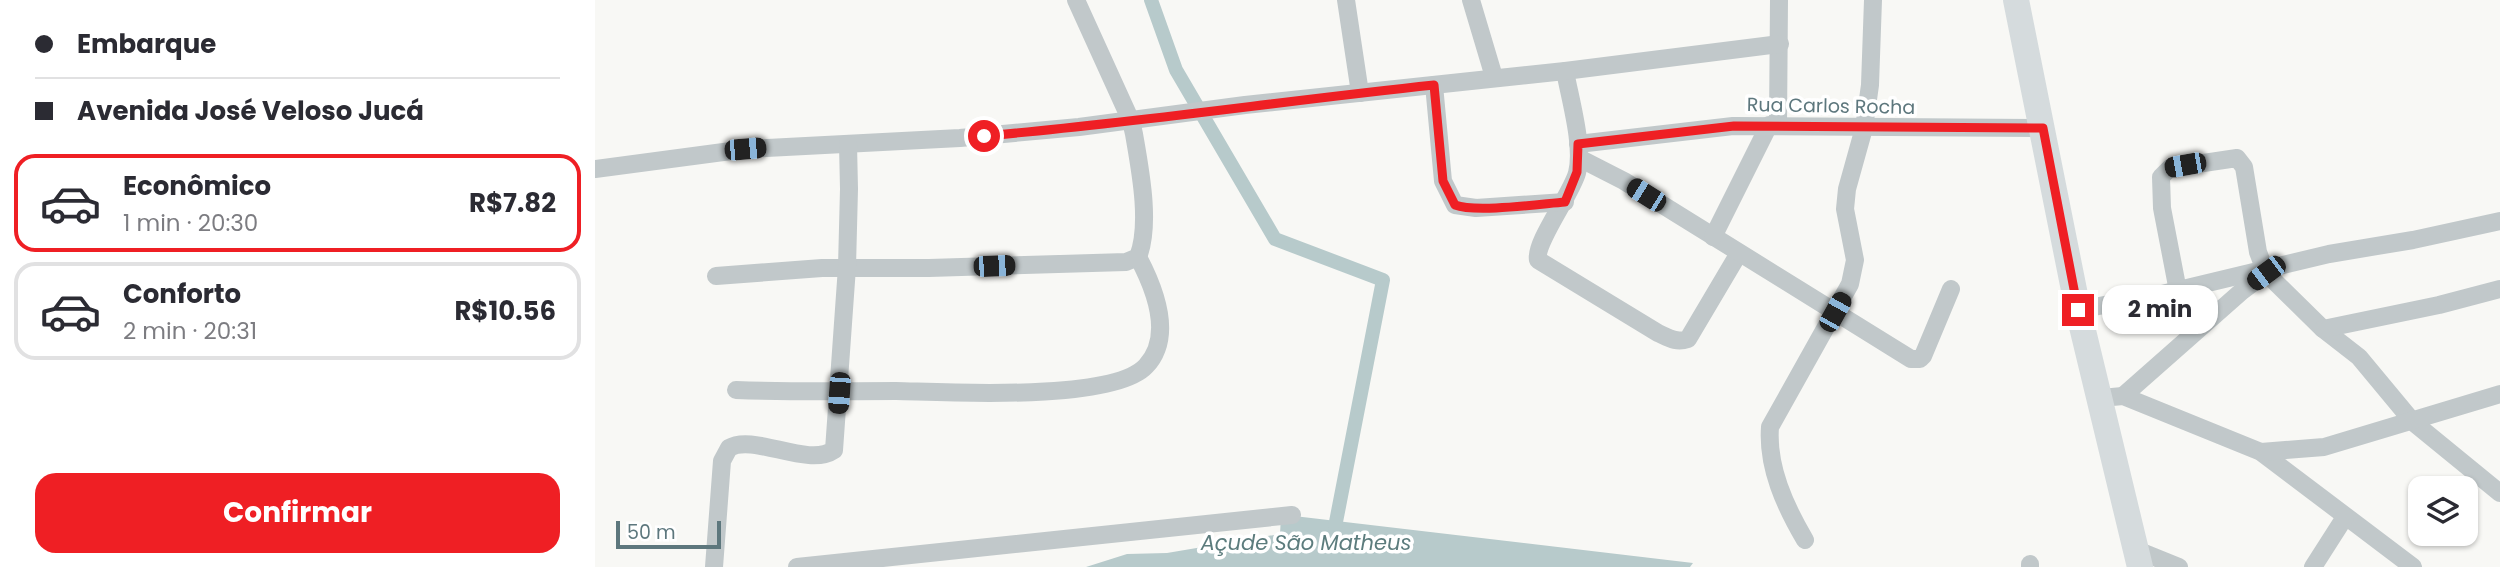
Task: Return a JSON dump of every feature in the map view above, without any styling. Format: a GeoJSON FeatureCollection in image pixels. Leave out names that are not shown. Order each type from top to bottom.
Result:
{"type":"FeatureCollection","features":[{"type":"Feature","properties":{"kind":"main road"},"geometry":{"type":"LineString","coordinates":[[2016,0],[2078,310],[2112,397],[2139,558]]}},
{"type":"Feature","properties":{"kind":"street"},"geometry":{"type":"LineString","coordinates":[[736,390],[839,393],[1077,388],[1126,379],[1137,374],[1152,359],[1161,333],[1148,278],[1138,257],[1143,239],[1142,210],[1139,160],[1131,121],[1076,0]]}},
{"type":"Feature","properties":{"kind":"street"},"geometry":{"type":"LineString","coordinates":[[1346,0],[1360,93]]}},
{"type":"Feature","properties":{"kind":"street"},"geometry":{"type":"LineString","coordinates":[[1471,0],[1495,77]]}},
{"type":"Feature","properties":{"kind":"street"},"geometry":{"type":"LineString","coordinates":[[1713,237],[1774,125],[1780,44],[1779,0]]}},
{"type":"Feature","properties":{"kind":"street"},"geometry":{"type":"LineString","coordinates":[[1805,540],[1788,512],[1780,488],[1772,461],[1770,428],[1850,284],[1855,260],[1845,209],[1847,189],[1864,128],[1870,85],[1873,0]]}},
{"type":"Feature","properties":{"kind":"street"},"geometry":{"type":"LineString","coordinates":[[595,169],[745,149],[960,138],[1131,121],[1780,44]]}},
{"type":"Feature","properties":{"kind":"street"},"geometry":{"type":"LineString","coordinates":[[1565,71],[1579,151],[1574,184],[1538,246],[1538,260],[1674,341],[1688,339],[1739,253]]}},
{"type":"Feature","properties":{"kind":"street"},"geometry":{"type":"LineString","coordinates":[[1434,85],[1443,181],[1455,205],[1476,208],[1565,202]]}},
{"type":"Feature","properties":{"kind":"street","name":"Rua Carlos Rocha"},"geometry":{"type":"LineString","coordinates":[[1579,151],[1734,126],[2043,128]]}},
{"type":"Feature","properties":{"kind":"street"},"geometry":{"type":"LineString","coordinates":[[714,567],[722,461],[725,453],[734,445],[741,444],[820,455],[834,450],[846,267],[848,144]]}},
{"type":"Feature","properties":{"kind":"street"},"geometry":{"type":"LineString","coordinates":[[1579,151],[1908,357],[1920,359],[1926,351],[1951,289]]}},
{"type":"Feature","properties":{"kind":"street"},"geometry":{"type":"LineString","coordinates":[[2178,290],[2160,186],[2161,177],[2170,168],[2232,158],[2241,161],[2265,271],[2323,329],[2358,357],[2413,422],[2500,493]]}},
{"type":"Feature","properties":{"kind":"street"},"geometry":{"type":"LineString","coordinates":[[2078,310],[2265,271],[2329,254],[2413,240],[2500,221]]}},
{"type":"Feature","properties":{"kind":"street"},"geometry":{"type":"LineString","coordinates":[[716,276],[846,267],[1126,262],[1138,257]]}},
{"type":"Feature","properties":{"kind":"street"},"geometry":{"type":"LineString","coordinates":[[2112,397],[2265,271]]}},
{"type":"Feature","properties":{"kind":"street"},"geometry":{"type":"LineString","coordinates":[[2323,329],[2439,305],[2500,289]]}},
{"type":"Feature","properties":{"kind":"street"},"geometry":{"type":"LineString","coordinates":[[2261,452],[2324,447],[2499,395]]}},
{"type":"Feature","properties":{"kind":"street"},"geometry":{"type":"LineString","coordinates":[[2112,397],[2261,452],[2413,567]]}},
{"type":"Feature","properties":{"kind":"street"},"geometry":{"type":"LineString","coordinates":[[797,567],[1292,514]]}},
{"type":"Feature","properties":{"kind":"street"},"geometry":{"type":"LineString","coordinates":[[2313,567],[2345,517]]}},
{"type":"Feature","properties":{"kind":"street"},"geometry":{"type":"LineString","coordinates":[[2139,558],[2179,567]]}},
{"type":"Feature","properties":{"kind":"water","name":"Açude São Matheus"},"geometry":{"type":"Polygon","coordinates":[[[1281,516],[1693,563],[1690,567],[1086,567],[1127,554],[1167,553],[1280,534],[1281,516]]]}},
{"type":"Feature","properties":{"kind":"waterway"},"geometry":{"type":"LineString","coordinates":[[1151,0],[1176,70],[1275,239],[1383,280],[1335,527]]}},
{"type":"Feature","properties":{"kind":"route"},"geometry":{"type":"LineString","coordinates":[[984,136],[1079,128],[1434,85],[1443,181],[1455,205],[1476,208],[1565,202],[1577,172],[1578,144],[1734,126],[2043,128],[2078,310]]}}]}
